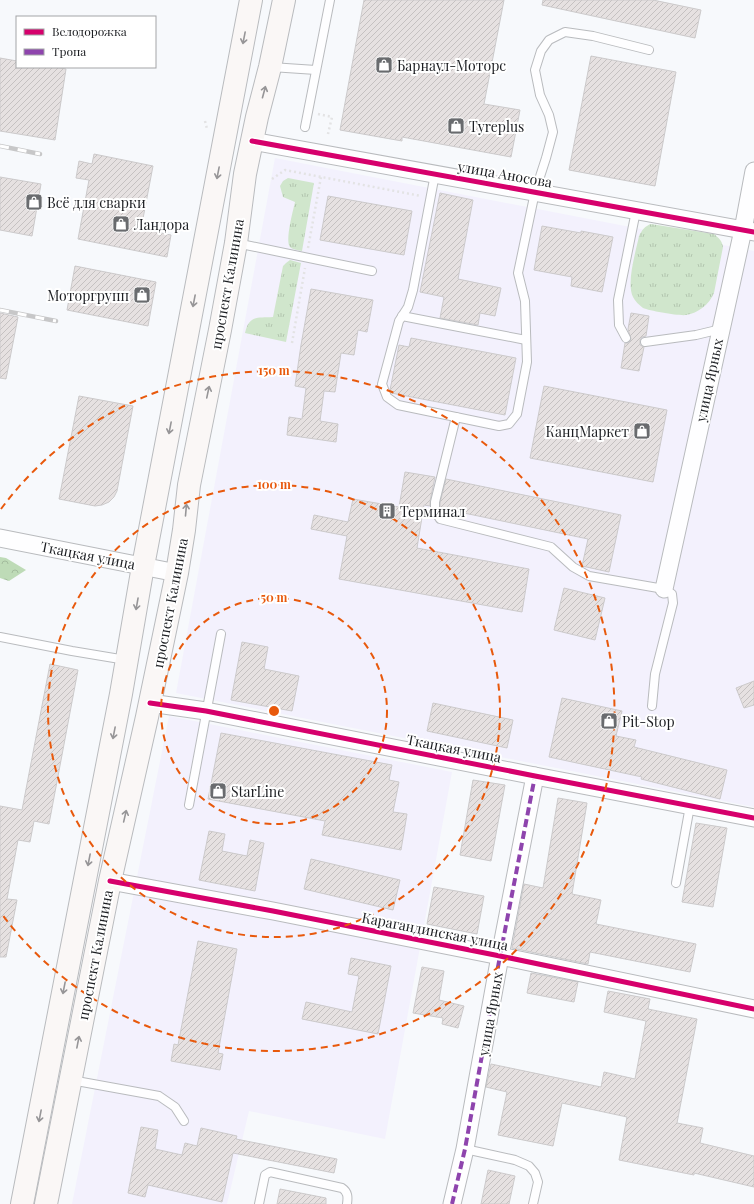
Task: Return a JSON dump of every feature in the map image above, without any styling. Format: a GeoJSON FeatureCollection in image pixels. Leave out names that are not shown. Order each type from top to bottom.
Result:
{"type":"FeatureCollection","features":[{"type":"Feature","properties":{"kind":"main road","name":"проспект Калинина"},"geometry":{"type":"LineString","coordinates":[[22,1204],[121,694],[143,566],[251,0]]}},
{"type":"Feature","properties":{"kind":"main road","name":"проспект Калинина"},"geometry":{"type":"LineString","coordinates":[[46,1204],[110,881],[150,703],[176,573],[184,530],[188,485],[220,330],[236,243],[245,174],[284,0]]}},
{"type":"Feature","properties":{"kind":"main road"},"geometry":{"type":"LineString","coordinates":[[226,135],[252,141]]}},
{"type":"Feature","properties":{"kind":"main road"},"geometry":{"type":"LineString","coordinates":[[121,694],[150,703]]}},
{"type":"Feature","properties":{"kind":"street","name":"улица Аносова"},"geometry":{"type":"LineString","coordinates":[[252,141],[748,231]]}},
{"type":"Feature","properties":{"kind":"street","name":"улица Ярных"},"geometry":{"type":"LineString","coordinates":[[664,589],[721,329],[748,231],[754,171]]}},
{"type":"Feature","properties":{"kind":"street","name":"Ткацкая улица"},"geometry":{"type":"LineString","coordinates":[[0,538],[176,573]]}},
{"type":"Feature","properties":{"kind":"street","name":"Ткацкая улица"},"geometry":{"type":"LineString","coordinates":[[150,703],[206,711],[754,818]]}},
{"type":"Feature","properties":{"kind":"street","name":"улица Ярных"},"geometry":{"type":"LineString","coordinates":[[452,1204],[465,1149],[535,776]]}},
{"type":"Feature","properties":{"kind":"street","name":"Карагандинская улица"},"geometry":{"type":"LineString","coordinates":[[110,881],[273,911],[500,956],[754,1009]]}},
{"type":"Feature","properties":{"kind":"lane"},"geometry":{"type":"LineString","coordinates":[[305,128],[330,0]]}},
{"type":"Feature","properties":{"kind":"lane"},"geometry":{"type":"LineString","coordinates":[[435,174],[413,290],[408,307],[399,321],[382,384],[387,397],[398,405],[499,426],[509,424],[517,414],[527,362],[525,301],[518,273],[535,192],[553,132],[549,115],[540,95],[535,70],[541,51],[549,40],[565,32],[593,36],[649,50]]}},
{"type":"Feature","properties":{"kind":"lane"},"geometry":{"type":"LineString","coordinates":[[270,67],[316,70]]}},
{"type":"Feature","properties":{"kind":"lane"},"geometry":{"type":"LineString","coordinates":[[626,338],[619,325],[618,300],[636,211]]}},
{"type":"Feature","properties":{"kind":"lane"},"geometry":{"type":"LineString","coordinates":[[236,243],[372,271]]}},
{"type":"Feature","properties":{"kind":"lane"},"geometry":{"type":"LineString","coordinates":[[402,316],[526,340]]}},
{"type":"Feature","properties":{"kind":"lane"},"geometry":{"type":"LineString","coordinates":[[645,342],[696,335],[721,329]]}},
{"type":"Feature","properties":{"kind":"lane"},"geometry":{"type":"LineString","coordinates":[[456,417],[435,502],[435,511],[440,519],[551,547],[573,567],[589,576],[664,589],[672,594],[673,603],[656,674],[652,706]]}},
{"type":"Feature","properties":{"kind":"lane"},"geometry":{"type":"LineString","coordinates":[[189,804],[221,634]]}},
{"type":"Feature","properties":{"kind":"lane"},"geometry":{"type":"LineString","coordinates":[[0,637],[127,660]]}},
{"type":"Feature","properties":{"kind":"lane"},"geometry":{"type":"LineString","coordinates":[[676,883],[690,806]]}},
{"type":"Feature","properties":{"kind":"lane"},"geometry":{"type":"LineString","coordinates":[[70,1080],[159,1096],[175,1108],[184,1121]]}},
{"type":"Feature","properties":{"kind":"lane"},"geometry":{"type":"LineString","coordinates":[[465,1149],[515,1160],[529,1166],[535,1173],[538,1182],[534,1204]]}},
{"type":"Feature","properties":{"kind":"lane"},"geometry":{"type":"LineString","coordinates":[[259,1204],[265,1175],[270,1172],[342,1188],[347,1193],[347,1204]]}},
{"type":"Feature","properties":{"kind":"path"},"geometry":{"type":"LineString","coordinates":[[308,112],[332,117],[328,134]]}},
{"type":"Feature","properties":{"kind":"path"},"geometry":{"type":"LineString","coordinates":[[272,179],[285,170],[430,198]]}},
{"type":"Feature","properties":{"kind":"shaded area"},"geometry":{"type":"Polygon","coordinates":[[[275,158],[754,251],[754,807],[176,693],[275,158]]]}},
{"type":"Feature","properties":{"kind":"shaded area"},"geometry":{"type":"Polygon","coordinates":[[[169,716],[452,772],[385,1139],[249,1111],[227,1204],[72,1204],[169,716]]]}},
{"type":"Feature","properties":{"kind":"green space"},"geometry":{"type":"Polygon","coordinates":[[[288,178],[314,183],[302,251],[291,248],[288,238],[295,202],[283,197],[280,186],[283,181],[288,178]]]}},
{"type":"Feature","properties":{"kind":"green space"},"geometry":{"type":"Polygon","coordinates":[[[651,224],[714,234],[721,241],[723,247],[714,293],[706,305],[699,310],[686,315],[658,312],[643,308],[633,297],[631,291],[631,276],[639,236],[644,228],[651,224]]]}},
{"type":"Feature","properties":{"kind":"green space"},"geometry":{"type":"Polygon","coordinates":[[[290,260],[301,263],[286,342],[245,333],[251,320],[273,317],[283,266],[290,260]]]}},
{"type":"Feature","properties":{"kind":"green space"},"geometry":{"type":"Polygon","coordinates":[[[0,557],[6,558],[26,570],[9,581],[0,578],[0,557]]]}},
{"type":"Feature","properties":{"kind":"building"},"geometry":{"type":"Polygon","coordinates":[[[364,0],[504,0],[484,104],[520,110],[511,157],[402,137],[402,141],[340,130],[364,0]]]}},
{"type":"Feature","properties":{"kind":"building"},"geometry":{"type":"Polygon","coordinates":[[[543,0],[653,0],[701,10],[695,38],[542,5],[543,0]]]}},
{"type":"Feature","properties":{"kind":"building"},"geometry":{"type":"Polygon","coordinates":[[[591,56],[676,72],[655,186],[569,170],[591,56]]]}},
{"type":"Feature","properties":{"kind":"building"},"geometry":{"type":"Polygon","coordinates":[[[0,58],[16,61],[16,68],[66,69],[55,140],[0,131],[0,58]]]}},
{"type":"Feature","properties":{"kind":"building"},"geometry":{"type":"Polygon","coordinates":[[[94,154],[153,166],[141,229],[171,235],[167,257],[78,239],[89,180],[76,178],[79,161],[92,164],[94,154]]]}},
{"type":"Feature","properties":{"kind":"building"},"geometry":{"type":"Polygon","coordinates":[[[0,177],[41,184],[32,236],[0,230],[0,177]]]}},
{"type":"Feature","properties":{"kind":"building"},"geometry":{"type":"Polygon","coordinates":[[[440,193],[473,200],[458,279],[501,288],[495,316],[480,313],[478,325],[440,318],[444,297],[420,292],[440,193]]]}},
{"type":"Feature","properties":{"kind":"building"},"geometry":{"type":"Polygon","coordinates":[[[328,196],[412,211],[404,255],[320,240],[328,196]]]}},
{"type":"Feature","properties":{"kind":"building"},"geometry":{"type":"Polygon","coordinates":[[[542,226],[613,237],[602,292],[571,286],[572,277],[534,270],[542,226]]]}},
{"type":"Feature","properties":{"kind":"building"},"geometry":{"type":"Polygon","coordinates":[[[75,266],[156,282],[148,326],[67,310],[75,266]]]}},
{"type":"Feature","properties":{"kind":"building"},"geometry":{"type":"Polygon","coordinates":[[[311,289],[373,300],[367,332],[358,330],[354,355],[341,353],[335,392],[324,391],[320,421],[338,424],[336,442],[287,435],[289,417],[302,419],[306,388],[295,386],[311,289]]]}},
{"type":"Feature","properties":{"kind":"building"},"geometry":{"type":"Polygon","coordinates":[[[0,313],[18,317],[6,379],[0,378],[0,313]]]}},
{"type":"Feature","properties":{"kind":"building"},"geometry":{"type":"Polygon","coordinates":[[[631,313],[649,316],[646,336],[642,337],[640,340],[640,345],[644,347],[639,371],[621,368],[625,343],[629,343],[631,339],[628,329],[631,313]]]}},
{"type":"Feature","properties":{"kind":"building"},"geometry":{"type":"Polygon","coordinates":[[[411,338],[516,358],[505,415],[391,393],[390,390],[399,345],[409,347],[411,338]]]}},
{"type":"Feature","properties":{"kind":"building"},"geometry":{"type":"Polygon","coordinates":[[[544,386],[667,410],[653,482],[530,458],[544,386]]]}},
{"type":"Feature","properties":{"kind":"building"},"geometry":{"type":"Polygon","coordinates":[[[79,396],[133,406],[117,491],[109,502],[102,505],[95,506],[59,499],[79,396]]]}},
{"type":"Feature","properties":{"kind":"building"},"geometry":{"type":"Polygon","coordinates":[[[405,472],[435,477],[430,506],[424,505],[417,548],[529,569],[522,612],[339,579],[347,536],[311,529],[314,515],[348,522],[353,499],[399,507],[405,472]]]}},
{"type":"Feature","properties":{"kind":"building"},"geometry":{"type":"Polygon","coordinates":[[[446,479],[621,515],[609,572],[582,566],[588,539],[440,508],[446,479]]]}},
{"type":"Feature","properties":{"kind":"building"},"geometry":{"type":"Polygon","coordinates":[[[564,588],[605,598],[595,640],[554,630],[564,588]]]}},
{"type":"Feature","properties":{"kind":"building"},"geometry":{"type":"Polygon","coordinates":[[[242,642],[268,647],[264,669],[299,676],[292,711],[231,700],[242,642]]]}},
{"type":"Feature","properties":{"kind":"building"},"geometry":{"type":"Polygon","coordinates":[[[50,664],[78,670],[49,824],[34,821],[30,842],[18,840],[7,899],[17,900],[6,957],[0,957],[0,806],[22,810],[50,664]]]}},
{"type":"Feature","properties":{"kind":"building"},"geometry":{"type":"Polygon","coordinates":[[[754,681],[754,705],[744,708],[736,688],[754,681]]]}},
{"type":"Feature","properties":{"kind":"building"},"geometry":{"type":"Polygon","coordinates":[[[562,698],[622,711],[616,736],[636,740],[634,747],[727,770],[720,799],[641,779],[642,777],[549,757],[562,698]]]}},
{"type":"Feature","properties":{"kind":"building"},"geometry":{"type":"Polygon","coordinates":[[[433,703],[513,720],[507,748],[427,731],[433,703]]]}},
{"type":"Feature","properties":{"kind":"building"},"geometry":{"type":"Polygon","coordinates":[[[221,733],[392,765],[389,780],[399,782],[393,812],[407,814],[401,850],[322,835],[325,821],[208,799],[221,733]]]}},
{"type":"Feature","properties":{"kind":"building"},"geometry":{"type":"Polygon","coordinates":[[[473,780],[505,785],[491,861],[460,855],[473,780]]]}},
{"type":"Feature","properties":{"kind":"building"},"geometry":{"type":"Polygon","coordinates":[[[558,798],[587,803],[572,894],[601,900],[596,924],[696,944],[690,972],[590,952],[588,964],[512,948],[524,884],[543,888],[558,798]]]}},
{"type":"Feature","properties":{"kind":"building"},"geometry":{"type":"Polygon","coordinates":[[[696,823],[727,828],[713,907],[682,902],[696,823]]]}},
{"type":"Feature","properties":{"kind":"building"},"geometry":{"type":"Polygon","coordinates":[[[209,831],[225,834],[222,851],[247,856],[250,840],[264,843],[255,891],[199,880],[209,831]]]}},
{"type":"Feature","properties":{"kind":"building"},"geometry":{"type":"Polygon","coordinates":[[[311,859],[400,880],[393,910],[304,889],[311,859]]]}},
{"type":"Feature","properties":{"kind":"building"},"geometry":{"type":"Polygon","coordinates":[[[434,887],[484,896],[477,934],[427,924],[434,887]]]}},
{"type":"Feature","properties":{"kind":"building"},"geometry":{"type":"Polygon","coordinates":[[[198,941],[237,949],[218,1053],[223,1054],[220,1070],[171,1061],[174,1044],[178,1045],[198,941]]]}},
{"type":"Feature","properties":{"kind":"building"},"geometry":{"type":"Polygon","coordinates":[[[351,958],[391,966],[378,1034],[302,1019],[306,1002],[352,1012],[359,976],[348,974],[351,958]]]}},
{"type":"Feature","properties":{"kind":"building"},"geometry":{"type":"Polygon","coordinates":[[[422,967],[444,971],[439,1000],[464,1006],[458,1028],[442,1024],[443,1018],[413,1013],[422,967]]]}},
{"type":"Feature","properties":{"kind":"building"},"geometry":{"type":"Polygon","coordinates":[[[531,973],[578,982],[574,1002],[527,993],[531,973]]]}},
{"type":"Feature","properties":{"kind":"building"},"geometry":{"type":"Polygon","coordinates":[[[608,991],[650,999],[648,1009],[697,1019],[677,1123],[703,1128],[700,1143],[754,1156],[754,1187],[694,1173],[694,1175],[619,1160],[627,1117],[562,1103],[553,1146],[498,1135],[507,1092],[486,1087],[491,1064],[601,1087],[604,1072],[635,1079],[646,1021],[604,1012],[608,991]]]}},
{"type":"Feature","properties":{"kind":"building"},"geometry":{"type":"Polygon","coordinates":[[[141,1127],[158,1130],[155,1149],[182,1155],[185,1143],[197,1146],[201,1128],[237,1136],[236,1139],[337,1159],[334,1173],[233,1153],[222,1202],[148,1185],[145,1197],[128,1193],[141,1127]]]}},
{"type":"Feature","properties":{"kind":"building"},"geometry":{"type":"Polygon","coordinates":[[[488,1170],[515,1176],[509,1204],[481,1204],[488,1170]]]}},
{"type":"Feature","properties":{"kind":"building"},"geometry":{"type":"Polygon","coordinates":[[[280,1189],[326,1198],[326,1204],[277,1204],[280,1189]]]}},
{"type":"Feature","properties":{"kind":"railway"},"geometry":{"type":"LineString","coordinates":[[0,146],[40,154]]}},
{"type":"Feature","properties":{"kind":"railway"},"geometry":{"type":"LineString","coordinates":[[0,310],[56,321]]}},
{"type":"Feature","properties":{"kind":"marked path"},"geometry":{"type":"LineString","coordinates":[[452,1204],[465,1149],[535,776]]}},
{"type":"Feature","properties":{"kind":"cycle path"},"geometry":{"type":"LineString","coordinates":[[252,141],[754,232]]}},
{"type":"Feature","properties":{"kind":"cycle path"},"geometry":{"type":"LineString","coordinates":[[150,703],[206,711],[754,818]]}},
{"type":"Feature","properties":{"kind":"cycle path"},"geometry":{"type":"LineString","coordinates":[[110,881],[273,911],[500,956],[754,1009]]}},
{"type":"Feature","properties":{"kind":"place","name":"Барнаул-Моторс"},"geometry":{"type":"Point","coordinates":[384,65]}},
{"type":"Feature","properties":{"kind":"place","name":"Tyreplus"},"geometry":{"type":"Point","coordinates":[456,126]}},
{"type":"Feature","properties":{"kind":"place","name":"Всё для сварки"},"geometry":{"type":"Point","coordinates":[34,202]}},
{"type":"Feature","properties":{"kind":"place","name":"Ландора"},"geometry":{"type":"Point","coordinates":[121,224]}},
{"type":"Feature","properties":{"kind":"place","name":"Моторгрупп"},"geometry":{"type":"Point","coordinates":[142,295]}},
{"type":"Feature","properties":{"kind":"place","name":"КанцМаркет"},"geometry":{"type":"Point","coordinates":[642,431]}},
{"type":"Feature","properties":{"kind":"place","name":"Терминал"},"geometry":{"type":"Point","coordinates":[387,511]}},
{"type":"Feature","properties":{"kind":"place","name":"Pit-Stop"},"geometry":{"type":"Point","coordinates":[609,721]}},
{"type":"Feature","properties":{"kind":"place","name":"StarLine"},"geometry":{"type":"Point","coordinates":[218,791]}}]}
